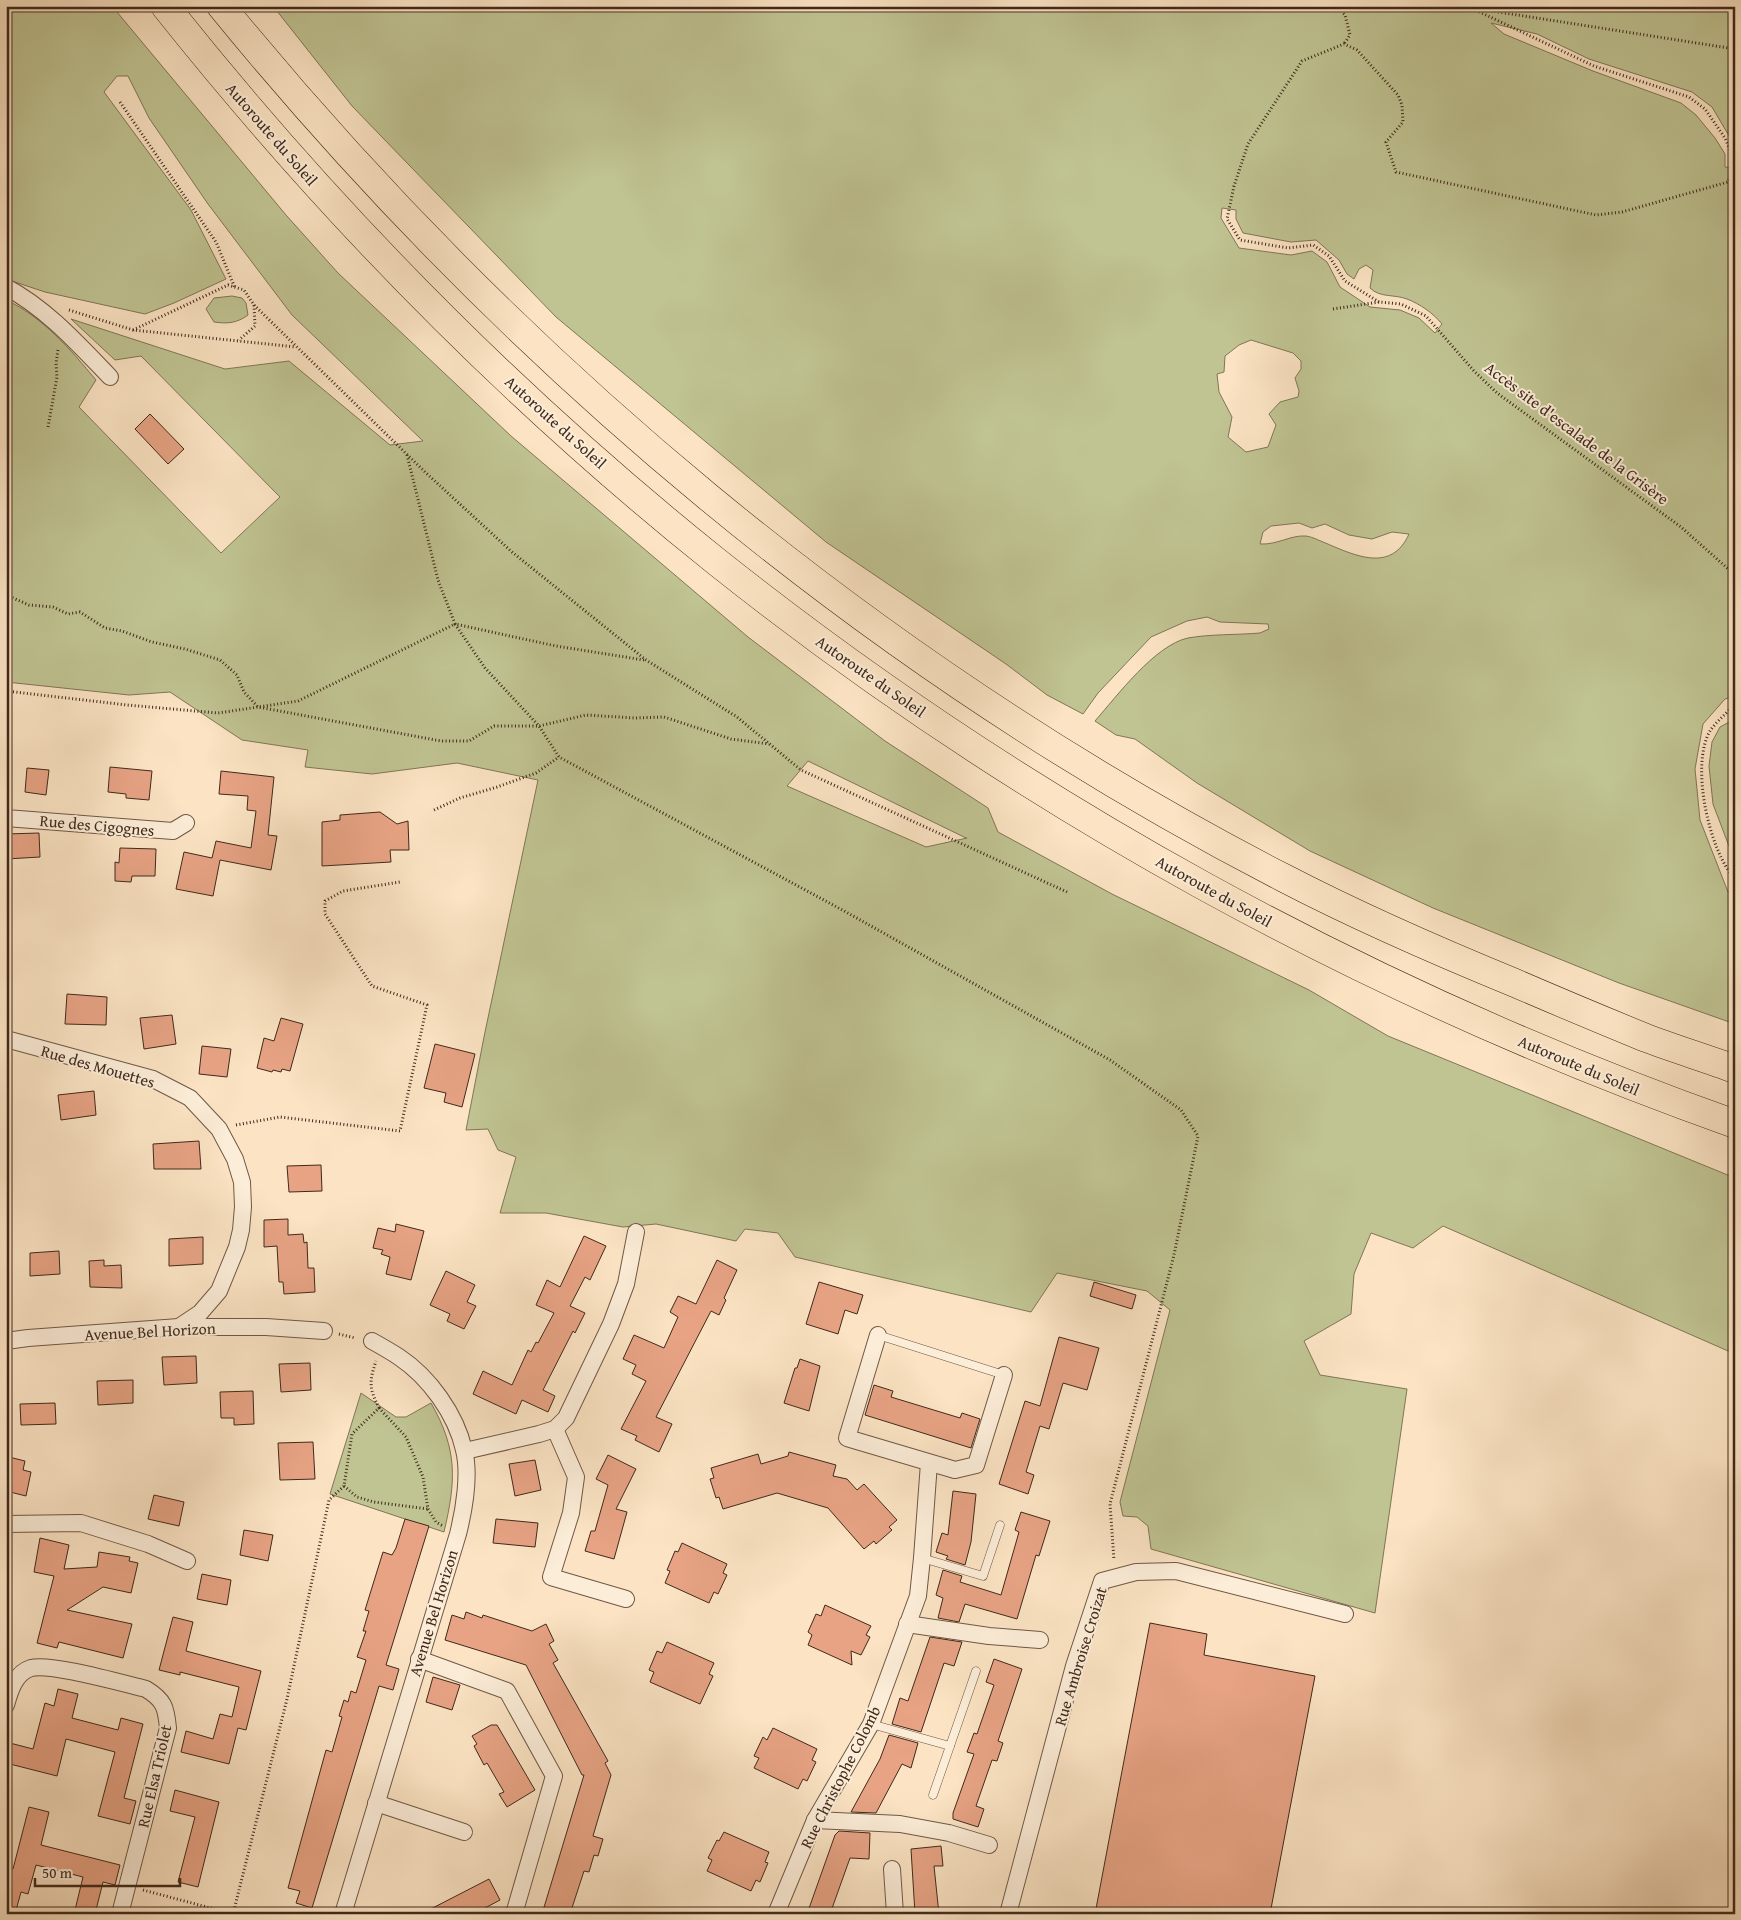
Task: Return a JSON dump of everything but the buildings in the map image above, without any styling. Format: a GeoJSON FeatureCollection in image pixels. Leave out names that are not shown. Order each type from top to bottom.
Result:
{"type":"FeatureCollection","features":[{"type":"Feature","properties":{"kind":"highway","name":"Autoroute du Soleil"},"geometry":{"type":"LineString","coordinates":[[165,6],[222,77],[361,233],[518,390],[717,562],[868,674],[983,754],[1075,812],[1172,869],[1272,923],[1373,974],[1477,1022],[1650,1094],[1735,1124]]}},
{"type":"Feature","properties":{"kind":"highway"},"geometry":{"type":"LineString","coordinates":[[221,6],[262,56],[388,198],[477,290],[552,361],[646,445],[752,532],[843,603],[1006,716],[1073,758],[1169,815],[1284,878],[1407,938],[1650,1040],[1735,1068]]}},
{"type":"Feature","properties":{"kind":"street"},"geometry":{"type":"LineString","coordinates":[[6,287],[19,294],[54,320],[110,377]]}},
{"type":"Feature","properties":{"kind":"street","name":"Rue des Cigognes"},"geometry":{"type":"LineString","coordinates":[[6,818],[173,831],[186,823]]}},
{"type":"Feature","properties":{"kind":"street","name":"Rue des Mouettes"},"geometry":{"type":"LineString","coordinates":[[6,1039],[152,1079],[190,1098],[219,1128],[234,1159],[242,1182],[243,1207],[241,1230],[237,1247],[219,1291],[200,1312],[179,1327]]}},
{"type":"Feature","properties":{"kind":"street"},"geometry":{"type":"LineString","coordinates":[[465,1451],[555,1429],[566,1418],[611,1324],[626,1284],[636,1232]]}},
{"type":"Feature","properties":{"kind":"street","name":"Avenue Bel Horizon"},"geometry":{"type":"LineString","coordinates":[[6,1341],[179,1327],[266,1327],[324,1331]]}},
{"type":"Feature","properties":{"kind":"street"},"geometry":{"type":"LineString","coordinates":[[878,1335],[847,1438],[955,1470],[976,1465],[1004,1375]]}},
{"type":"Feature","properties":{"kind":"street","name":"Avenue Bel Horizon"},"geometry":{"type":"LineString","coordinates":[[343,1914],[458,1534],[463,1513],[466,1478],[465,1451],[455,1423],[432,1386],[400,1358],[377,1344]]}},
{"type":"Feature","properties":{"kind":"street"},"geometry":{"type":"LineString","coordinates":[[555,1429],[576,1477],[571,1513],[551,1577],[626,1599]]}},
{"type":"Feature","properties":{"kind":"street","name":"Rue Christophe Colomb"},"geometry":{"type":"LineString","coordinates":[[776,1914],[816,1820],[871,1724],[918,1596],[929,1462]]}},
{"type":"Feature","properties":{"kind":"street"},"geometry":{"type":"LineString","coordinates":[[6,1524],[81,1523],[148,1544],[187,1561]]}},
{"type":"Feature","properties":{"kind":"street","name":"Rue Ambroise Croizat"},"geometry":{"type":"LineString","coordinates":[[1008,1914],[1074,1666],[1102,1581],[1136,1572],[1176,1571],[1345,1614]]}},
{"type":"Feature","properties":{"kind":"street"},"geometry":{"type":"LineString","coordinates":[[907,1624],[989,1636],[1040,1640]]}},
{"type":"Feature","properties":{"kind":"street"},"geometry":{"type":"LineString","coordinates":[[419,1659],[507,1691],[554,1776],[514,1914]]}},
{"type":"Feature","properties":{"kind":"street","name":"Rue Elsa Triolet"},"geometry":{"type":"LineString","coordinates":[[6,1705],[16,1680],[21,1675],[30,1669],[47,1667],[146,1689],[160,1698],[166,1711],[168,1728],[120,1914]]}},
{"type":"Feature","properties":{"kind":"street"},"geometry":{"type":"LineString","coordinates":[[376,1803],[464,1832]]}},
{"type":"Feature","properties":{"kind":"street"},"geometry":{"type":"LineString","coordinates":[[816,1820],[900,1824],[949,1833],[990,1845]]}},
{"type":"Feature","properties":{"kind":"street"},"geometry":{"type":"LineString","coordinates":[[892,1869],[895,1914]]}},
{"type":"Feature","properties":{"kind":"lane"},"geometry":{"type":"LineString","coordinates":[[878,1335],[1004,1375]]}},
{"type":"Feature","properties":{"kind":"lane"},"geometry":{"type":"LineString","coordinates":[[922,1558],[982,1576],[1000,1525]]}},
{"type":"Feature","properties":{"kind":"lane"},"geometry":{"type":"LineString","coordinates":[[933,1795],[976,1671]]}},
{"type":"Feature","properties":{"kind":"lane"},"geometry":{"type":"LineString","coordinates":[[871,1724],[950,1746]]}},
{"type":"Feature","properties":{"kind":"path"},"geometry":{"type":"LineString","coordinates":[[1336,6],[1345,15],[1350,35],[1344,44],[1357,50],[1398,95],[1402,105],[1404,122],[1386,142],[1396,172],[1596,215],[1622,212],[1728,182],[1731,174],[1732,155],[1725,138],[1705,110],[1689,97],[1594,66],[1471,8]]}},
{"type":"Feature","properties":{"kind":"path"},"geometry":{"type":"LineString","coordinates":[[1460,6],[1735,49]]}},
{"type":"Feature","properties":{"kind":"path","name":"Accès site d'escalade de la Grisère"},"geometry":{"type":"LineString","coordinates":[[1344,44],[1302,61],[1248,144],[1234,186],[1227,219],[1240,240],[1288,248],[1313,245],[1329,256],[1345,281],[1379,302]]}},
{"type":"Feature","properties":{"kind":"path"},"geometry":{"type":"LineString","coordinates":[[120,102],[216,242],[235,288]]}},
{"type":"Feature","properties":{"kind":"path"},"geometry":{"type":"LineString","coordinates":[[133,330],[228,285],[244,290],[254,305],[296,347],[512,552],[646,660],[737,717],[801,770],[1067,892]]}},
{"type":"Feature","properties":{"kind":"path","name":"Accès site d'escalade de la Grisère"},"geometry":{"type":"LineString","coordinates":[[1333,309],[1379,302],[1401,304],[1426,316],[1474,371],[1497,393],[1681,527],[1735,575]]}},
{"type":"Feature","properties":{"kind":"path"},"geometry":{"type":"LineString","coordinates":[[238,340],[254,326],[254,305]]}},
{"type":"Feature","properties":{"kind":"path"},"geometry":{"type":"LineString","coordinates":[[61,307],[133,330],[296,347]]}},
{"type":"Feature","properties":{"kind":"path"},"geometry":{"type":"LineString","coordinates":[[48,428],[57,377],[56,363],[58,350],[73,339]]}},
{"type":"Feature","properties":{"kind":"path"},"geometry":{"type":"LineString","coordinates":[[407,454],[438,580],[455,624],[485,668],[539,726],[559,757],[846,912],[1110,1060],[1181,1110],[1198,1136],[1174,1255],[1110,1504],[1116,1578]]}},
{"type":"Feature","properties":{"kind":"path"},"geometry":{"type":"LineString","coordinates":[[6,595],[29,605],[53,607],[68,614],[80,612],[104,628],[122,631],[152,642],[185,649],[220,660],[237,675],[244,692],[258,707],[441,741],[469,741],[494,726],[539,726],[586,715],[635,718],[664,717],[731,739],[769,744]]}},
{"type":"Feature","properties":{"kind":"path"},"geometry":{"type":"LineString","coordinates":[[6,690],[127,705],[218,712],[258,707],[298,701],[455,624],[556,646],[646,660]]}},
{"type":"Feature","properties":{"kind":"path"},"geometry":{"type":"LineString","coordinates":[[1735,707],[1731,708],[1710,730],[1705,745],[1702,774],[1703,794],[1715,843],[1735,879]]}},
{"type":"Feature","properties":{"kind":"path"},"geometry":{"type":"LineString","coordinates":[[434,810],[460,798],[536,773],[559,757]]}},
{"type":"Feature","properties":{"kind":"path"},"geometry":{"type":"LineString","coordinates":[[219,1128],[280,1117],[400,1131],[427,1006],[372,986],[325,914],[325,901],[343,890],[400,882]]}},
{"type":"Feature","properties":{"kind":"path"},"geometry":{"type":"LineString","coordinates":[[324,1331],[377,1344],[370,1379],[371,1393],[379,1408],[406,1437],[423,1477],[428,1509],[436,1522],[458,1534]]}},
{"type":"Feature","properties":{"kind":"path"},"geometry":{"type":"LineString","coordinates":[[127,1886],[234,1914],[287,1699],[329,1500],[344,1486],[352,1434],[379,1408]]}},
{"type":"Feature","properties":{"kind":"path"},"geometry":{"type":"LineString","coordinates":[[344,1486],[357,1496],[374,1502],[428,1509]]}},
{"type":"Feature","properties":{"kind":"green space"},"geometry":{"type":"Polygon","coordinates":[[[6,6],[112,6],[286,215],[338,273],[511,436],[748,637],[885,741],[988,808],[998,832],[1112,894],[1309,990],[1388,1036],[1735,1178],[1735,1354],[1443,1226],[1413,1248],[1371,1233],[1354,1274],[1351,1314],[1304,1341],[1320,1375],[1407,1389],[1375,1613],[1151,1549],[1148,1526],[1137,1517],[1123,1516],[1120,1502],[1170,1310],[1147,1291],[1057,1273],[1031,1312],[795,1257],[778,1233],[745,1229],[736,1241],[656,1224],[623,1227],[546,1213],[500,1213],[516,1157],[498,1150],[488,1129],[466,1130],[538,780],[457,763],[372,774],[305,767],[308,750],[242,740],[170,692],[129,695],[6,682],[6,300],[32,315],[44,325],[86,368],[96,380],[79,407],[221,553],[280,497],[141,356],[115,360],[71,319],[225,369],[289,361],[390,445],[423,441],[292,315],[208,204],[149,118],[128,76],[117,76],[104,92],[191,210],[226,279],[145,314],[45,292],[6,279],[6,6]],[[808,761],[787,786],[926,847],[966,838],[808,761]]]}},
{"type":"Feature","properties":{"kind":"green space"},"geometry":{"type":"Polygon","coordinates":[[[273,6],[1282,6],[1330,8],[1361,6],[1735,6],[1735,146],[1712,107],[1692,92],[1589,59],[1537,34],[1491,23],[1504,34],[1593,71],[1681,103],[1696,115],[1715,138],[1725,154],[1725,167],[1735,168],[1735,696],[1725,699],[1703,724],[1695,769],[1700,820],[1728,892],[1735,896],[1735,1024],[1619,983],[1433,908],[1310,851],[1197,783],[1135,739],[1116,735],[1095,721],[1137,673],[1163,650],[1175,643],[1196,637],[1260,633],[1269,629],[1268,624],[1220,622],[1207,617],[1187,621],[1151,637],[1098,693],[1083,714],[1047,695],[1006,664],[826,542],[556,317],[352,106],[273,6]],[[1222,208],[1221,218],[1239,248],[1291,255],[1312,251],[1327,262],[1340,287],[1370,307],[1400,310],[1419,318],[1435,333],[1442,324],[1421,306],[1412,301],[1383,295],[1370,288],[1373,270],[1366,265],[1359,269],[1354,279],[1347,274],[1339,260],[1316,240],[1291,242],[1243,233],[1236,219],[1236,210],[1222,208]],[[1251,340],[1239,345],[1225,356],[1224,372],[1217,374],[1219,392],[1232,417],[1228,437],[1246,452],[1268,447],[1276,425],[1269,414],[1280,402],[1298,397],[1299,391],[1295,378],[1301,369],[1301,361],[1293,353],[1251,340]],[[1299,523],[1271,526],[1263,532],[1260,544],[1307,536],[1347,552],[1371,558],[1382,558],[1392,554],[1401,546],[1409,534],[1392,532],[1372,539],[1349,535],[1325,524],[1312,528],[1299,523]]]}},
{"type":"Feature","properties":{"kind":"green space"},"geometry":{"type":"Polygon","coordinates":[[[232,296],[242,298],[246,303],[248,315],[232,322],[214,322],[206,309],[214,298],[232,296]]]}},
{"type":"Feature","properties":{"kind":"green space"},"geometry":{"type":"Polygon","coordinates":[[[1735,719],[1735,862],[1713,804],[1709,766],[1712,742],[1720,727],[1735,719]]]}},
{"type":"Feature","properties":{"kind":"green space"},"geometry":{"type":"Polygon","coordinates":[[[361,1393],[396,1417],[406,1417],[431,1403],[446,1436],[452,1466],[451,1497],[444,1532],[330,1494],[361,1393]]]}}]}
